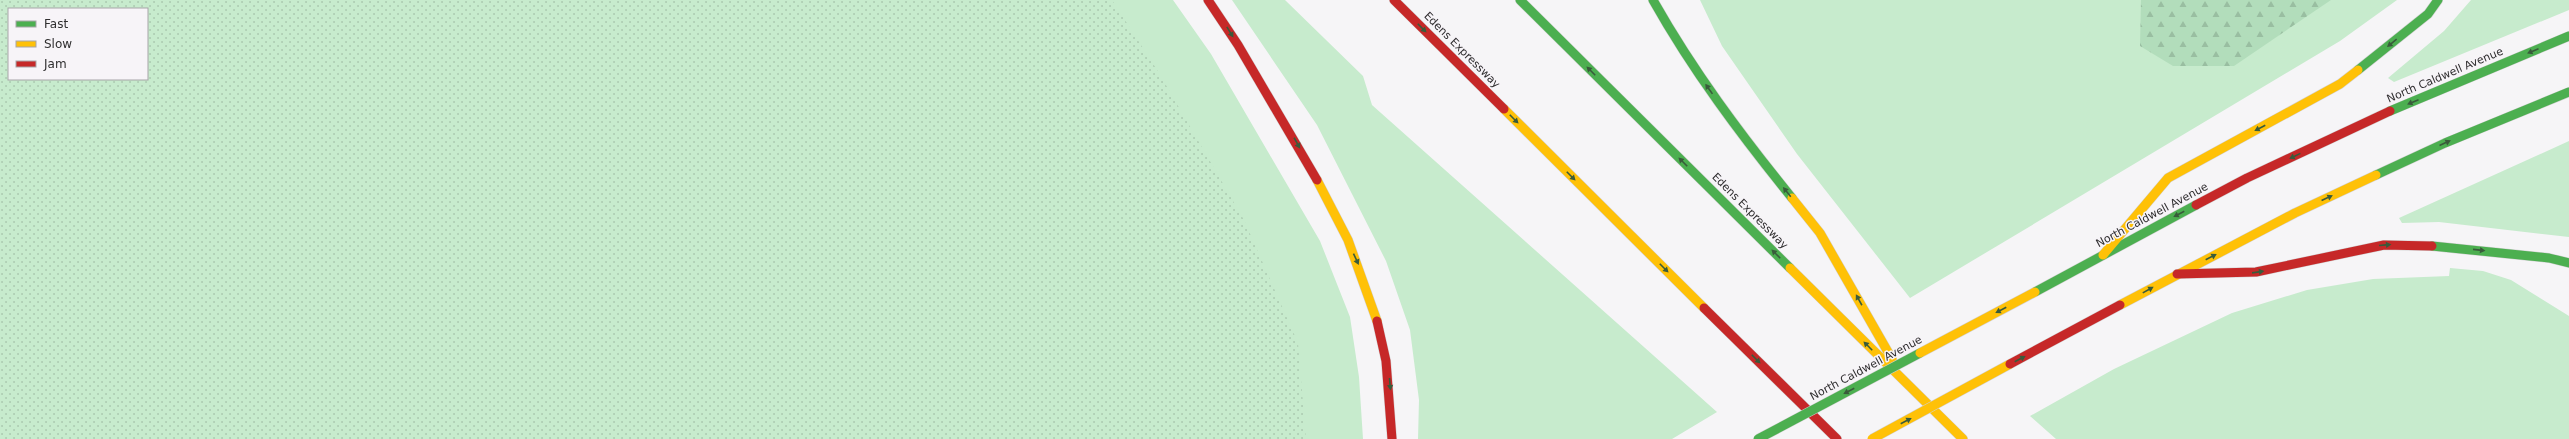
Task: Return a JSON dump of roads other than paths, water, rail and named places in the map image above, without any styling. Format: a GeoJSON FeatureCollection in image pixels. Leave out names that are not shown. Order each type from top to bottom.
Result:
{"type":"FeatureCollection","features":[{"type":"Feature","properties":{"kind":"main road"},"geometry":{"type":"LineString","coordinates":[[1208,0],[1292,134],[1326,196],[1359,266],[1382,332],[1390,382],[1392,439]]}},
{"type":"Feature","properties":{"kind":"main road","name":"Edens Expressway"},"geometry":{"type":"LineString","coordinates":[[1394,0],[1837,439]]}},
{"type":"Feature","properties":{"kind":"main road","name":"Edens Expressway"},"geometry":{"type":"LineString","coordinates":[[1520,0],[1963,439]]}},
{"type":"Feature","properties":{"kind":"main road"},"geometry":{"type":"LineString","coordinates":[[1653,0],[1682,50],[1736,130],[1820,233],[1905,383]]}},
{"type":"Feature","properties":{"kind":"main road"},"geometry":{"type":"LineString","coordinates":[[2103,255],[2168,178],[2340,84],[2428,14],[2438,0]]}},
{"type":"Feature","properties":{"kind":"main road","name":"North Caldwell Avenue"},"geometry":{"type":"LineString","coordinates":[[1758,439],[2247,178],[2372,119],[2569,36]]}},
{"type":"Feature","properties":{"kind":"main road"},"geometry":{"type":"LineString","coordinates":[[1872,439],[2177,274],[2294,213],[2438,146],[2569,92]]}},
{"type":"Feature","properties":{"kind":"main road"},"geometry":{"type":"LineString","coordinates":[[2177,274],[2256,272],[2384,245],[2440,246],[2549,258],[2569,263]]}}]}
